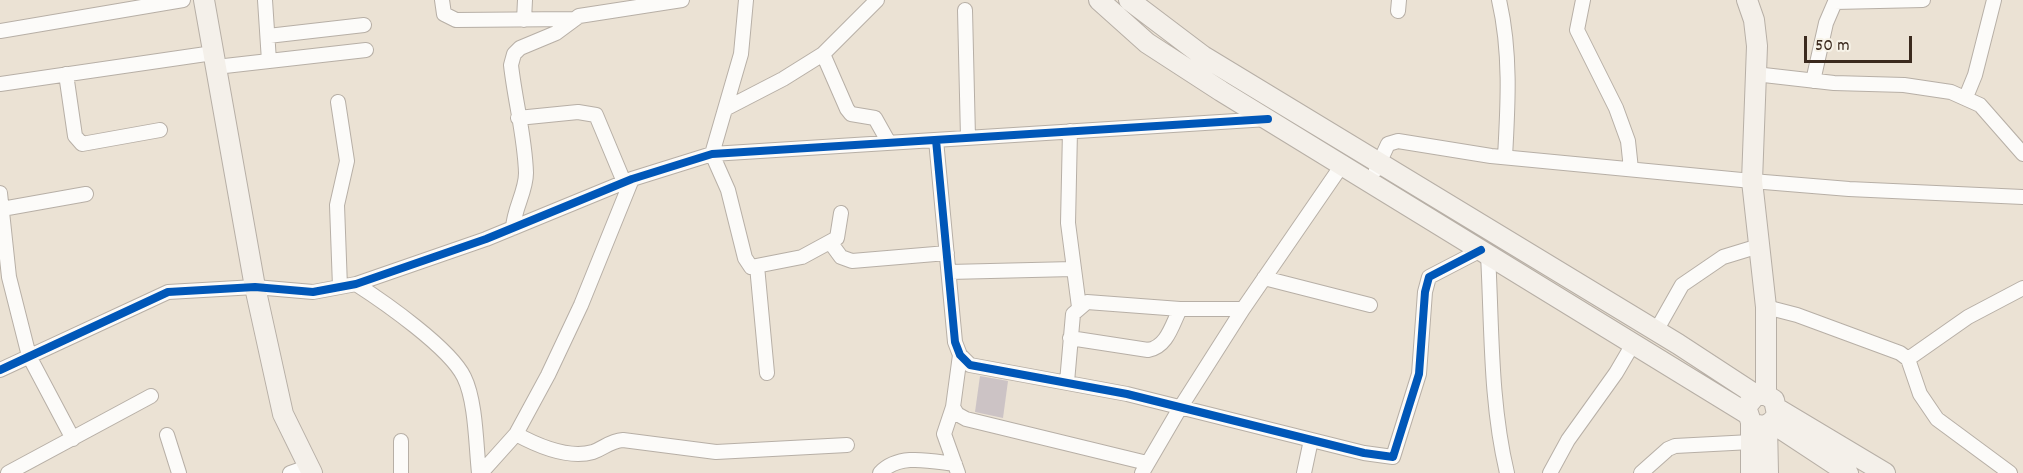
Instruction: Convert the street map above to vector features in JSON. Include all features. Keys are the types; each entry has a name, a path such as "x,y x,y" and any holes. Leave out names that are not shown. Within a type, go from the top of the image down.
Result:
{"street":[{"path":"0,31 183,0"},
{"path":"204,0 255,287 283,414 303,471"},
{"path":"265,0 269,61"},
{"path":"442,0 444,14 448,18 524,20 573,19 590,13 682,0"},
{"path":"524,20 525,0"},
{"path":"746,0 741,54 712,154 728,190 745,258 751,267 802,257 840,234 842,213"},
{"path":"725,109 783,79 823,54 877,0"},
{"path":"1099,0 1147,43 1633,344 1885,473"},
{"path":"1129,0 1203,56 1656,331 1762,412 1848,473"},
{"path":"1499,0 1505,31 1509,88 1505,157"},
{"path":"1583,0 1577,30 1616,108 1628,141 1631,169"},
{"path":"1748,0 1754,20 1757,46 1752,181 1766,307 1762,412 1768,473"},
{"path":"1813,81 1826,23 1835,2 1923,0"},
{"path":"1966,97 1975,75 1994,0"},
{"path":"965,10 968,138"},
{"path":"513,228 526,173 511,65 514,54 527,44 556,33 573,19"},
{"path":"268,36 364,25"},
{"path":"0,84 66,74 215,60 269,61 366,50"},
{"path":"823,54 847,109 851,114 875,118 889,143"},
{"path":"66,74 75,136 82,144 159,130"},
{"path":"1755,74 1813,81 1928,87 1966,97 1980,105 2023,154"},
{"path":"338,102 347,161 337,205 340,287"},
{"path":"480,473 516,434 581,305 628,181 596,115 578,112 518,118"},
{"path":"0,370 168,292 255,287 313,292 356,284 513,228 628,181 712,154 1268,119"},
{"path":"1070,131 1068,223 1079,307"},
{"path":"936,140 955,342 960,355 970,366 1067,382 1311,440 1393,457 1419,374 1425,292 1429,277 1484,253"},
{"path":"1370,182 1392,141 1505,157 1752,181 1849,189 2023,197"},
{"path":"953,407 957,414 966,419 1145,468 1243,309 1342,165"},
{"path":"73,439 28,356 4,257 1,199 86,194"},
{"path":"830,242 845,260 852,261 947,253"},
{"path":"1656,331 1682,285 1723,257 1759,246"},
{"path":"1484,253 1494,391 1500,446 1507,473"},
{"path":"757,266 767,373"},
{"path":"948,272 1074,269"},
{"path":"1264,279 1370,305"},
{"path":"356,284 390,306 451,359 461,372 469,391 480,473"},
{"path":"1908,359 1968,317 2023,288"},
{"path":"1067,382 1073,314 1087,302 1180,309 1243,309"},
{"path":"1766,307 1797,315 1900,353 1908,359 1920,394 1937,419 2010,473"},
{"path":"1070,338 1148,350 1156,349 1163,344 1180,309"},
{"path":"1550,473 1568,440 1616,373 1633,344"},
{"path":"959,470 944,434 953,407 960,355"},
{"path":"8,473 151,396"},
{"path":"1751,473 1751,442 1762,412"},
{"path":"516,434 546,448 590,453 613,441 623,440 716,452 848,445"},
{"path":"168,435 179,473"},
{"path":"1304,473 1311,440"},
{"path":"401,441 401,473"},
{"path":"1641,473 1668,449 1675,446 1751,442"},
{"path":"880,473 896,462 918,460 959,470"}],"building":[{"path":"980,376 1008,381 1003,418 975,412"}],"cycle path":[{"path":"0,370 168,292 255,287 313,292 356,284 486,239 632,179 712,154 1268,119"},
{"path":"936,140 955,342 960,355 970,365 1127,394 1364,453 1393,457 1419,374 1425,292 1429,277 1481,250"}]}
